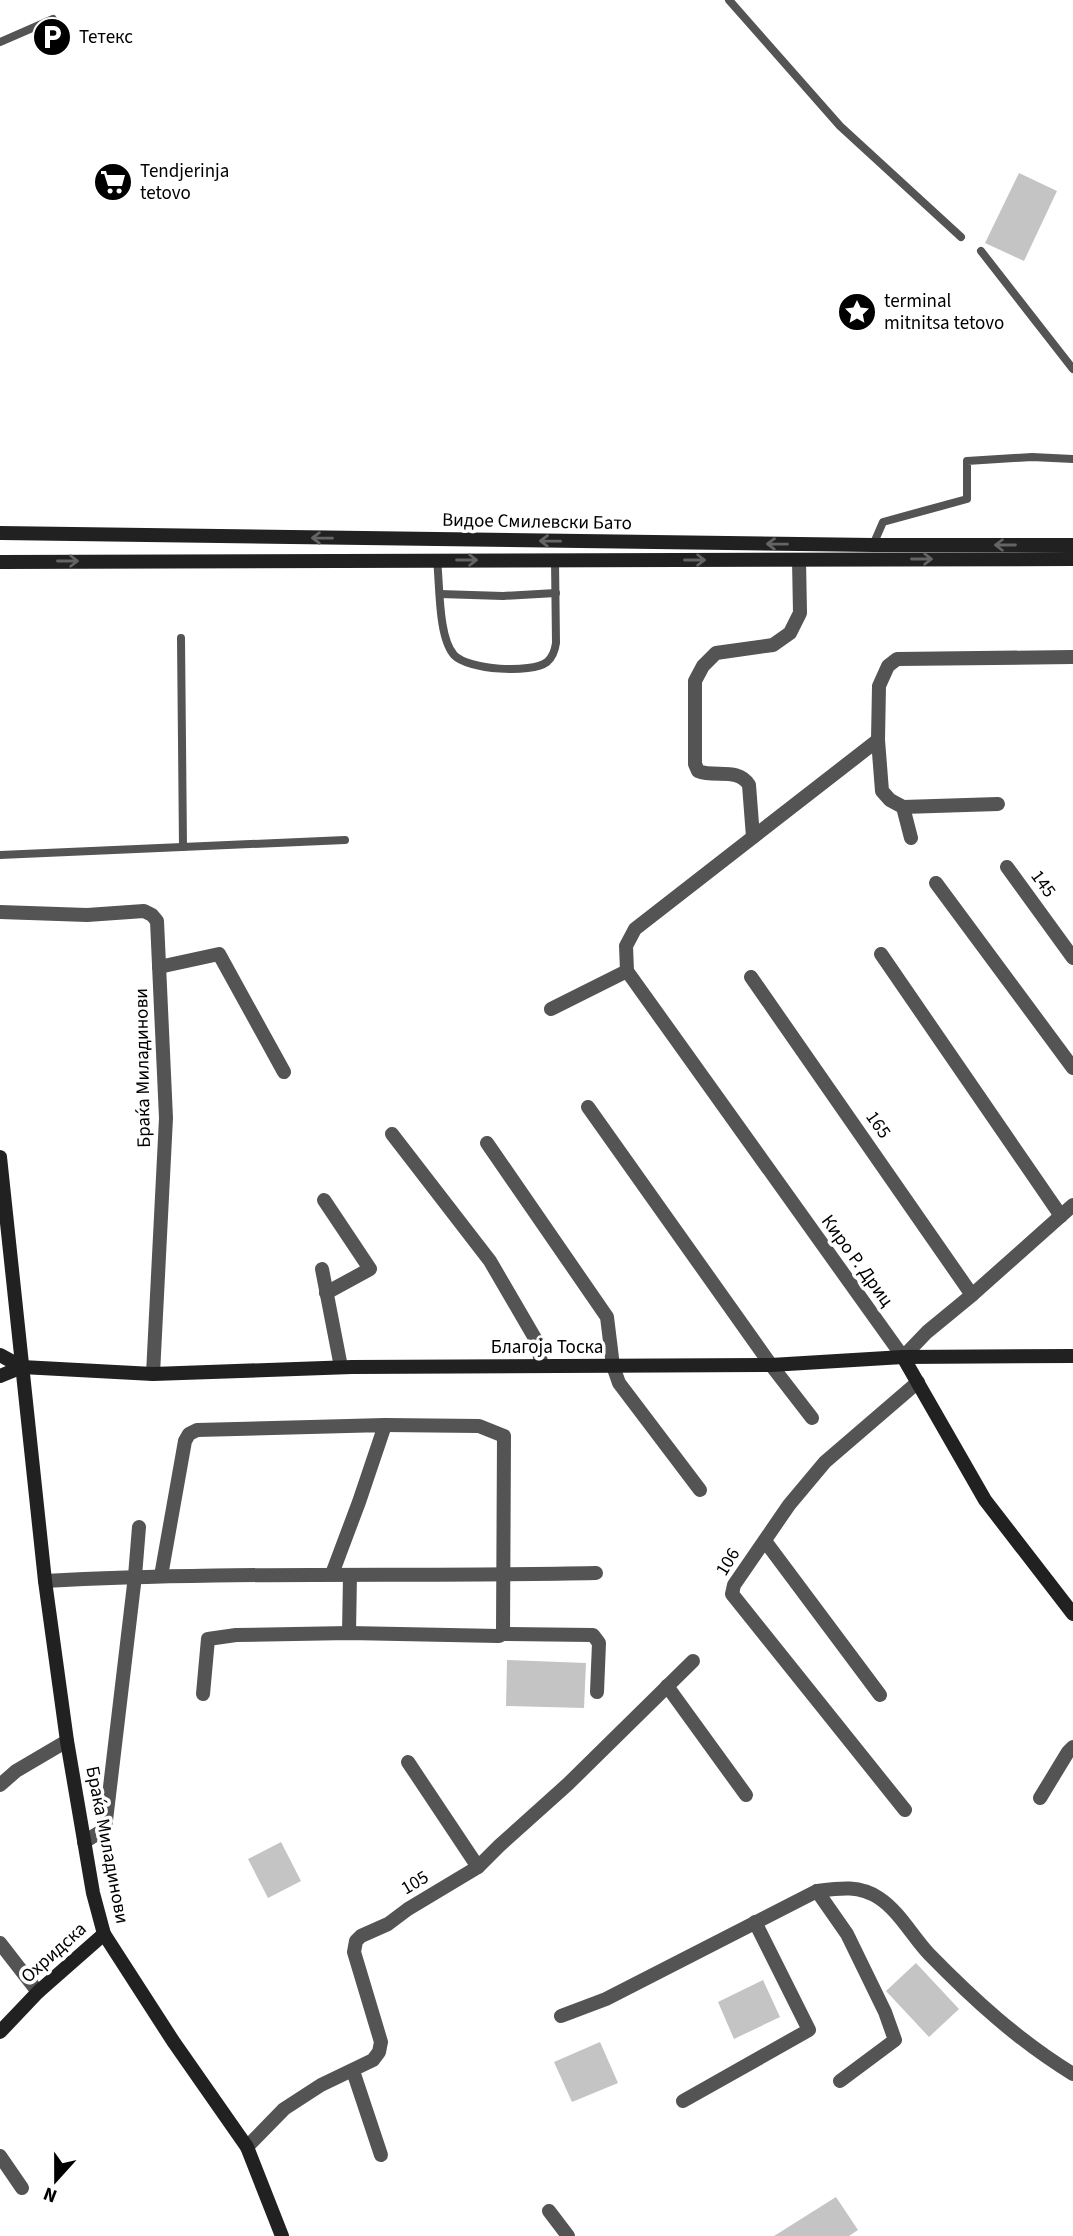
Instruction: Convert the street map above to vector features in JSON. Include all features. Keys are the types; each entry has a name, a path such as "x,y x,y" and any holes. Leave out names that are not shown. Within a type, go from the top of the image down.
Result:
{"street":[{"name":"Видое Смилевски Бато","path":"0,533 873,545 1073,545"},
{"name":"Видое Смилевски Бато","path":"0,562 1073,559"},
{"path":"753,837 749,785 745,778 737,774 704,773 698,771 695,764 695,681 703,666 716,653 772,645 790,633 800,613 799,560"},
{"path":"998,804 903,807 890,800 882,791 878,740 879,686 888,666 897,659 1073,657"},
{"path":"551,1009 627,971 626,946 635,929 878,740"},
{"path":"903,807 911,838"},
{"name":"145","path":"1007,867 1073,958"},
{"path":"936,883 1073,1068"},
{"name":"Браќа Миладинови","path":"0,912 87,915 144,911 158,921 166,1118 153,1374"},
{"path":"159,967 219,954 284,1072"},
{"path":"881,954 1061,1216"},
{"name":"Киро Р. Дриц","path":"627,971 903,1357 985,1500 1073,1614"},
{"name":"165","path":"751,977 972,1295"},
{"path":"587,1107 771,1365 812,1418"},
{"path":"392,1135 490,1261 536,1340 542,1366"},
{"path":"487,1143 607,1317 613,1366 620,1383 700,1490"},
{"name":"Браќа Миладинови","path":"0,1157 4,1243 22,1367 45,1581 67,1741 93,1893 104,1934 173,2041 247,2147 282,2236"},
{"path":"324,1200 370,1269 326,1293"},
{"path":"903,1357 927,1332 1073,1205"},
{"path":"322,1269 341,1367"},
{"name":"Благоја Тоска","path":"0,1355 22,1367"},
{"name":"Благоја Тоска","path":"0,1376 22,1367 153,1374 341,1367 771,1365 903,1357 1073,1356"},
{"name":"106","path":"905,1810 732,1594 734,1585 789,1506 825,1462 918,1381"},
{"path":"332,1574 385,1424"},
{"path":"160,1576 185,1441 189,1434 197,1430 385,1424 479,1426 505,1436 503,1634"},
{"path":"84,1842 105,1829 139,1527"},
{"path":"765,1541 880,1695"},
{"path":"45,1581 135,1576 596,1573"},
{"path":"349,1633 350,1575"},
{"path":"203,1694 208,1639 236,1635 349,1633 593,1636 599,1643 597,1692"},
{"name":"105","path":"247,2147 284,2109 321,2085 373,2060 379,2052 381,2042 354,1952 356,1941 478,1867 693,1661"},
{"path":"667,1686 746,1795"},
{"path":"0,1785 16,1771 67,1741"},
{"path":"1040,1798 1073,1748"},
{"path":"408,1762 478,1867"},
{"path":"561,2016 606,1999 817,1891 853,1887 878,1898 892,1909 928,1953 1005,2027 1073,2074"},
{"path":"817,1891 847,1934 885,2012 895,2040 840,2081"},
{"path":"683,2101 809,2030 755,1922"},
{"name":"Охридска","path":"0,2032 38,1992 104,1934"},
{"path":"0,1943 38,1992"},
{"path":"354,2071 381,2155"},
{"path":"0,2156 22,2188"},
{"path":"549,2210 568,2236"}],"lane":[{"path":"729,0 840,126 961,237"},
{"path":"0,43 53,19"},
{"path":"981,251 1073,369"},
{"path":"873,545 883,522 967,499 967,461 1032,457 1073,459"},
{"path":"437,560 445,637 454,654 464,663 480,667 533,668 548,662 554,653 555,560"},
{"path":"440,594 503,596 556,593"},
{"path":"181,638 183,847"},
{"path":"0,855 345,840"}],"building":[{"path":"1019,173 1057,191 1024,261 985,243"},
{"path":"507,1660 586,1663 584,1708 506,1706"},
{"path":"281,1842 301,1881 268,1898 248,1859"},
{"path":"916,1963 959,2009 929,2037 886,1991"},
{"path":"763,1980 780,2017 734,2039 718,2002"},
{"path":"600,2042 618,2083 572,2102 554,2062"},
{"path":"836,2197 858,2230 849,2236 774,2236"}],"place":[{"name":"Тетекс","path":"52,37"},
{"name":"Tendjerinja tetovo","path":"113,182"},
{"name":"terminal mitnitsa tetovo","path":"857,312"}]}
